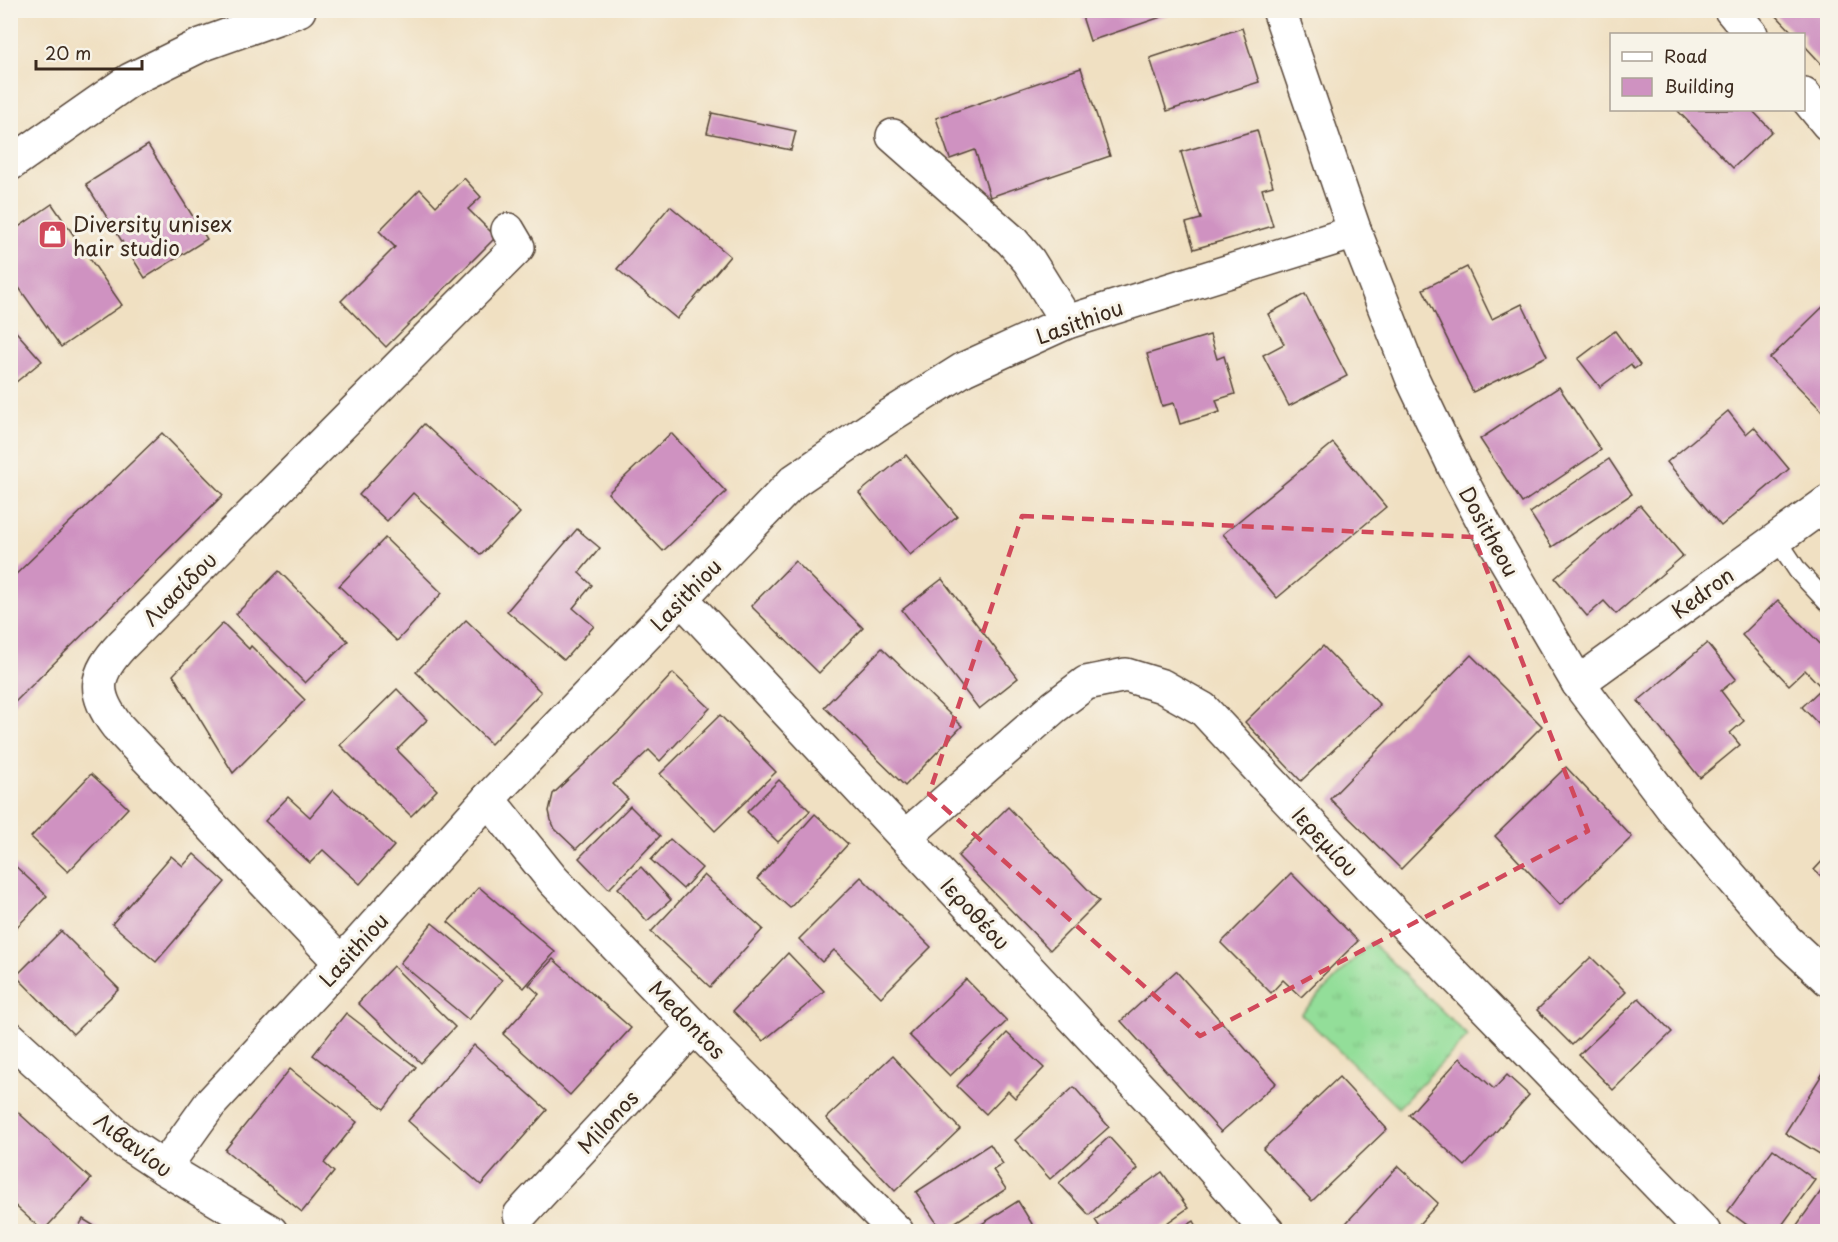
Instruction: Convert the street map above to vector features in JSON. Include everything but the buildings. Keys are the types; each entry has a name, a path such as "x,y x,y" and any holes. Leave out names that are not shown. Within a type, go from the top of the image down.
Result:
{"street":[{"path":"10,164 130,80 201,45 299,10"},
{"name":"Dositheou","path":"1279,10 1355,232 1413,381 1454,466 1507,563 1578,683 1679,817 1786,940 1827,979"},
{"path":"1731,10 1750,33"},
{"path":"1805,97 1827,123"},
{"path":"893,136 1012,240 1029,261 1067,322"},
{"name":"Λιασίδου","path":"341,963 117,726 106,712 99,694 99,678 107,662 122,645 518,248 508,230"},
{"name":"Lasithiou","path":"164,1168 210,1104 341,963 488,798 794,481 964,369 1067,322 1355,232"},
{"name":"Kedron","path":"1578,683 1827,502"},
{"name":"Ιεροθέου","path":"681,598 1177,1128 1268,1232"},
{"name":"Ιερεμίου","path":"905,837 1054,707 1086,683 1126,675 1162,686 1203,709 1387,906 1704,1232"},
{"name":"Medontos","path":"488,798 553,880 694,1027 897,1232"},
{"name":"Milonos","path":"520,1215 694,1027"},
{"name":"Λιβανίου","path":"10,1038 122,1140 271,1232"}],"lane":[{"path":"1776,538 1798,571 1827,603"}],"highlighted area":[{"path":"1022,516 1474,537 1588,831 1200,1036 929,794"}],"green space":[{"path":"1371,942 1468,1036 1398,1108 1301,1014"}],"place":[{"name":"Diversity unisex hair studio","path":"52,235"}]}
